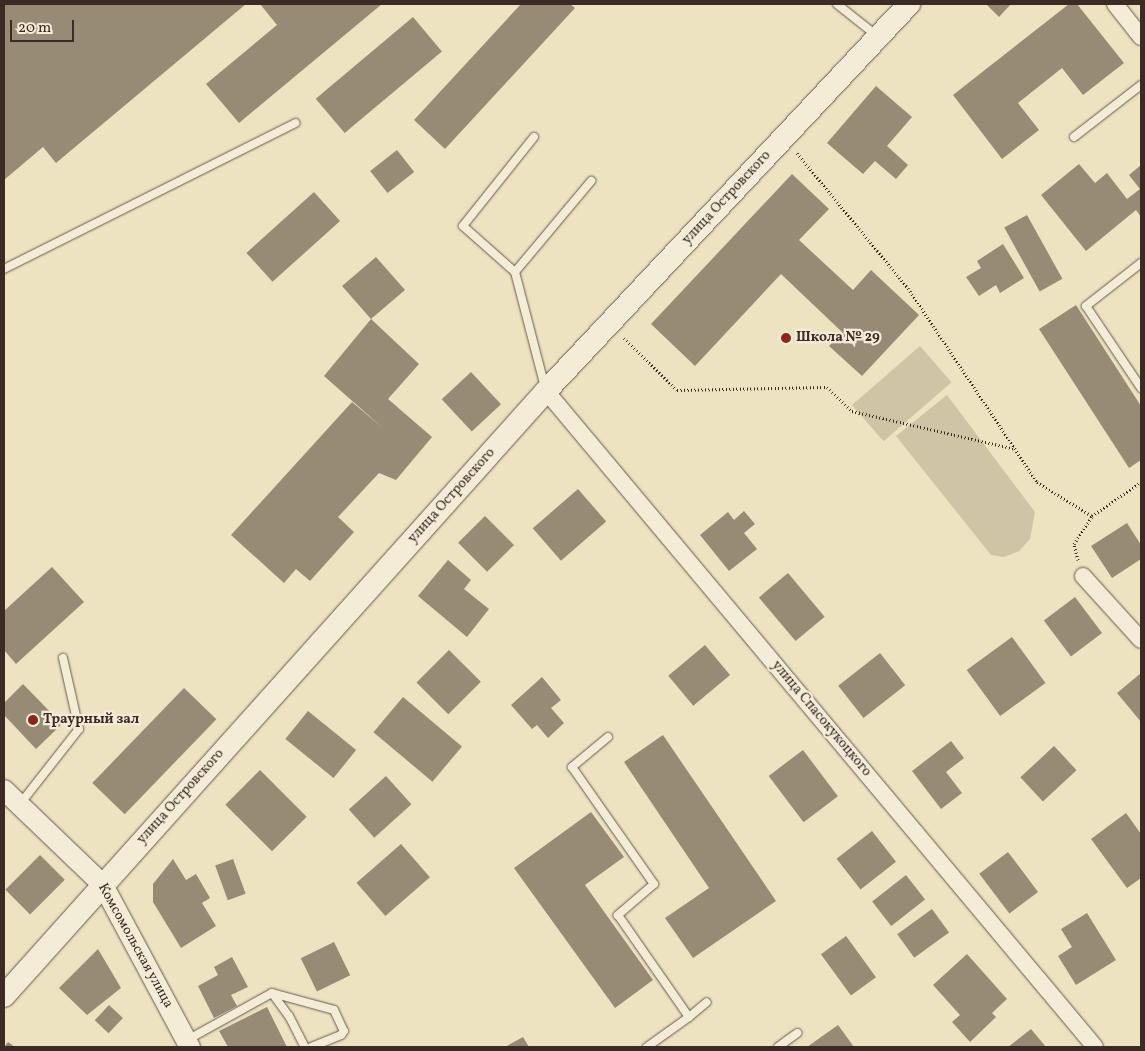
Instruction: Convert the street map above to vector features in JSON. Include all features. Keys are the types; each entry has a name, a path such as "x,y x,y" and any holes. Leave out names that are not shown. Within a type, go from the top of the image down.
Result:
{"main road":[{"name":"улица Островского","path":"4,996 546,391 909,4"}],"street":[{"path":"1115,4 1141,36"},
{"name":"улица Спасокукоцкого","path":"546,391 1095,1047"},
{"path":"1083,576 1141,640"},
{"name":"Комсомольская улица","path":"4,790 103,885 189,1044"}],"lane":[{"path":"837,4 878,36"},
{"path":"1074,138 1141,85"},
{"path":"4,269 295,123"},
{"path":"534,137 463,226 515,272 546,391"},
{"path":"515,272 591,181"},
{"path":"1141,263 1086,306 1141,388"},
{"path":"19,806 79,729 63,658"},
{"path":"608,737 572,767 654,884 618,915 689,1016"},
{"path":"189,1044 272,993 334,1010 344,1031 342,1035 311,1047"},
{"path":"272,993 289,1016 305,1047"},
{"path":"647,1047 707,1002"},
{"path":"778,1047 797,1033"}],"path":[{"path":"784,137 908,288 1036,482 1092,516"},
{"path":"609,324 677,390 827,387 852,411 1015,449"},
{"path":"1083,576 1074,544 1092,516 1141,482"}],"shaded area":[{"path":"920,346 951,382 884,441 852,405"},
{"path":"947,395 1035,512 1030,539 1019,551 1004,557 991,555 896,436"}],"building":[{"path":"4,4 246,4 56,163 43,147 4,180"},
{"path":"260,4 382,4 239,123 206,84 277,25"},
{"path":"521,4 570,4 575,8 445,149 414,120"},
{"path":"986,4 1011,4 999,17"},
{"path":"1069,4 1077,4 1124,63 1083,95 1062,68 1018,103 1039,130 1002,159 953,95"},
{"path":"413,17 442,51 345,133 316,99"},
{"path":"876,86 912,117 887,146 908,165 896,179 875,161 863,174 827,143"},
{"path":"397,150 414,172 387,193 370,171"},
{"path":"1079,164 1095,183 1107,173 1127,199 1140,189 1129,175 1141,165 1141,217 1136,210 1086,251 1041,195"},
{"path":"792,174 829,209 799,240 853,290 871,270 919,315 862,376 829,346 842,332 781,274 695,366 651,324"},
{"path":"314,192 340,221 272,282 246,253"},
{"path":"1027,215 1062,279 1040,291 1004,228"},
{"path":"1003,244 1024,278 1000,293 996,285 979,296 966,277 981,268 977,261"},
{"path":"376,257 405,290 371,319 342,286"},
{"path":"1076,305 1141,406 1141,460 1129,468 1039,329"},
{"path":"371,319 419,364 388,399 432,437 396,480 379,473 338,517 354,532 310,581 296,569 284,583 231,535 352,402 384,429 324,376"},
{"path":"471,372 501,404 472,431 442,399"},
{"path":"578,489 606,521 561,561 533,528"},
{"path":"744,511 755,524 744,533 757,549 729,571 700,535 728,512 734,520"},
{"path":"485,516 514,545 487,572 458,543"},
{"path":"1127,523 1141,545 1141,559 1112,578 1091,546"},
{"path":"448,560 471,580 464,589 489,609 467,637 418,596"},
{"path":"52,567 84,602 16,664 4,650 4,611"},
{"path":"788,573 825,617 796,641 759,597"},
{"path":"1075,597 1102,633 1071,656 1044,620"},
{"path":"1012,637 1046,683 1000,716 967,670"},
{"path":"705,645 730,675 693,706 668,676"},
{"path":"449,650 481,682 448,714 416,683"},
{"path":"880,653 905,685 863,718 838,686"},
{"path":"1141,673 1141,722 1117,693"},
{"path":"542,677 561,700 551,708 564,723 548,738 537,725 532,729 511,705"},
{"name":"Траурный зал","path":"23,684 62,724 36,749 4,715 4,703"},
{"path":"184,688 216,719 125,814 92,783"},
{"path":"403,697 462,746 432,782 373,732"},
{"path":"308,711 356,750 334,778 285,739"},
{"path":"663,735 776,901 693,958 665,918 709,888 624,762"},
{"path":"951,741 964,758 946,772 962,793 941,809 912,771"},
{"path":"1054,746 1077,770 1043,802 1020,777"},
{"path":"803,750 838,796 804,822 769,776"},
{"path":"260,770 307,817 272,851 225,805"},
{"path":"386,776 411,804 374,838 349,809"},
{"path":"591,812 624,857 585,885 653,980 615,1008 514,868"},
{"path":"1126,813 1141,834 1141,878 1127,888 1091,839"},
{"path":"872,831 896,862 861,889 837,859"},
{"path":"401,844 430,877 385,916 356,883"},
{"path":"1008,852 1038,892 1009,914 979,874"},
{"path":"40,855 65,880 30,914 5,890"},
{"path":"173,859 186,880 196,874 210,898 202,903 216,926 181,948 153,902 153,884"},
{"path":"233,859 246,894 228,900 215,865"},
{"path":"906,875 925,899 891,926 872,901"},
{"path":"932,909 949,932 914,958 897,934"},
{"path":"1087,913 1116,960 1076,985 1058,956 1072,947 1061,929"},
{"path":"846,936 876,977 851,995 821,954"},
{"path":"334,942 350,975 317,991 301,958"},
{"path":"98,949 121,988 87,1015 59,988"},
{"path":"967,954 1007,999 992,1013 996,1017 970,1042 952,1022 960,1015 933,985"},
{"path":"232,957 248,987 231,995 237,1006 214,1018 198,986 218,975 214,967"},
{"path":"109,1005 123,1018 109,1033 95,1020"},
{"path":"267,1007 287,1047 228,1047 219,1031"},
{"path":"838,1025 854,1047 807,1047"},
{"path":"1031,1029 1046,1047 1008,1047"},
{"path":"523,1037 529,1047 505,1047"},
{"path":"8,1042 15,1047 4,1047"}],"place":[{"name":"Школа № 29","path":"786,338"},
{"name":"Траурный зал","path":"33,720"}]}
